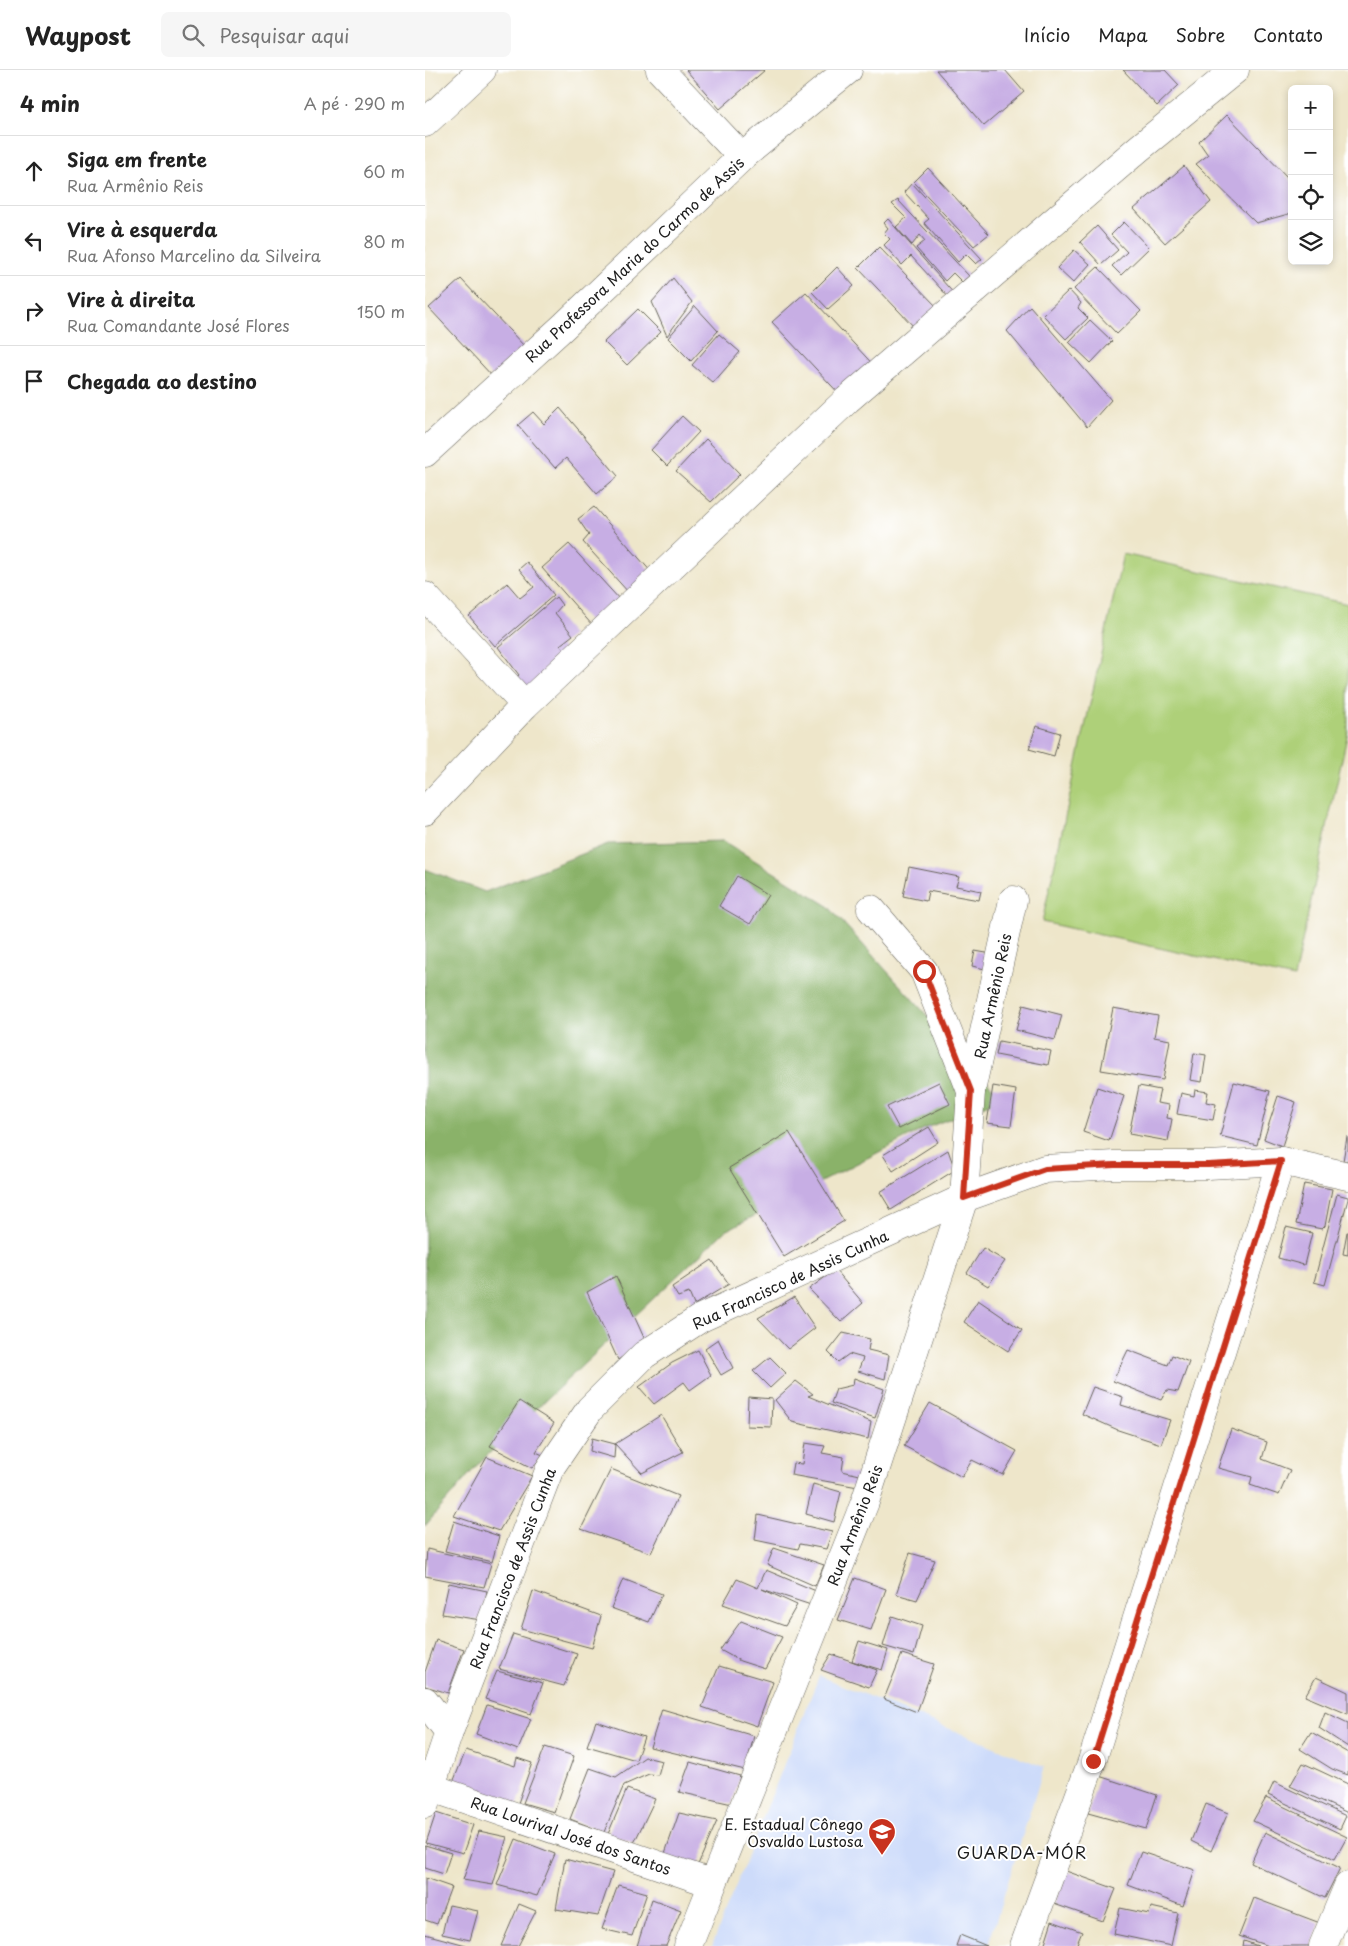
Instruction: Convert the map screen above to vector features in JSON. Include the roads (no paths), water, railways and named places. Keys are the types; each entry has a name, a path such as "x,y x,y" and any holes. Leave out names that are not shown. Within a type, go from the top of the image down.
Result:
{"street":[{"path":"425,123 482,70"},
{"path":"660,70 742,158"},
{"name":"Rua Professora Maria do Carmo de Assis","path":"425,453 570,321 742,158 848,70"},
{"path":"425,811 525,704 847,400 1138,149 1235,70"},
{"path":"425,596 525,704"},
{"name":"Rua Armênio Reis","path":"688,1946 711,1883 865,1502 964,1198 971,1091 1013,900"},
{"name":"Rua Armênio Reis","path":"871,909 924,971 971,1091"},
{"path":"1024,1946 1093,1761 1281,1161"},
{"name":"Rua Francisco de Assis Cunha","path":"429,1796 449,1732 550,1468 590,1409 644,1355 701,1318 964,1198 1045,1169 1114,1165 1208,1165 1281,1161 1348,1176"},
{"path":"425,1701 449,1732"},
{"name":"Rua Lourival José dos Santos","path":"429,1796 711,1883"},
{"path":"1323,1946 1348,1886"}],"place":[{"name":"E. Estadual Cônego Osvaldo Lustosa","path":"882,1856"}],"district":[{"name":"GUARDA-MÓR","path":"1022,1852"}]}
